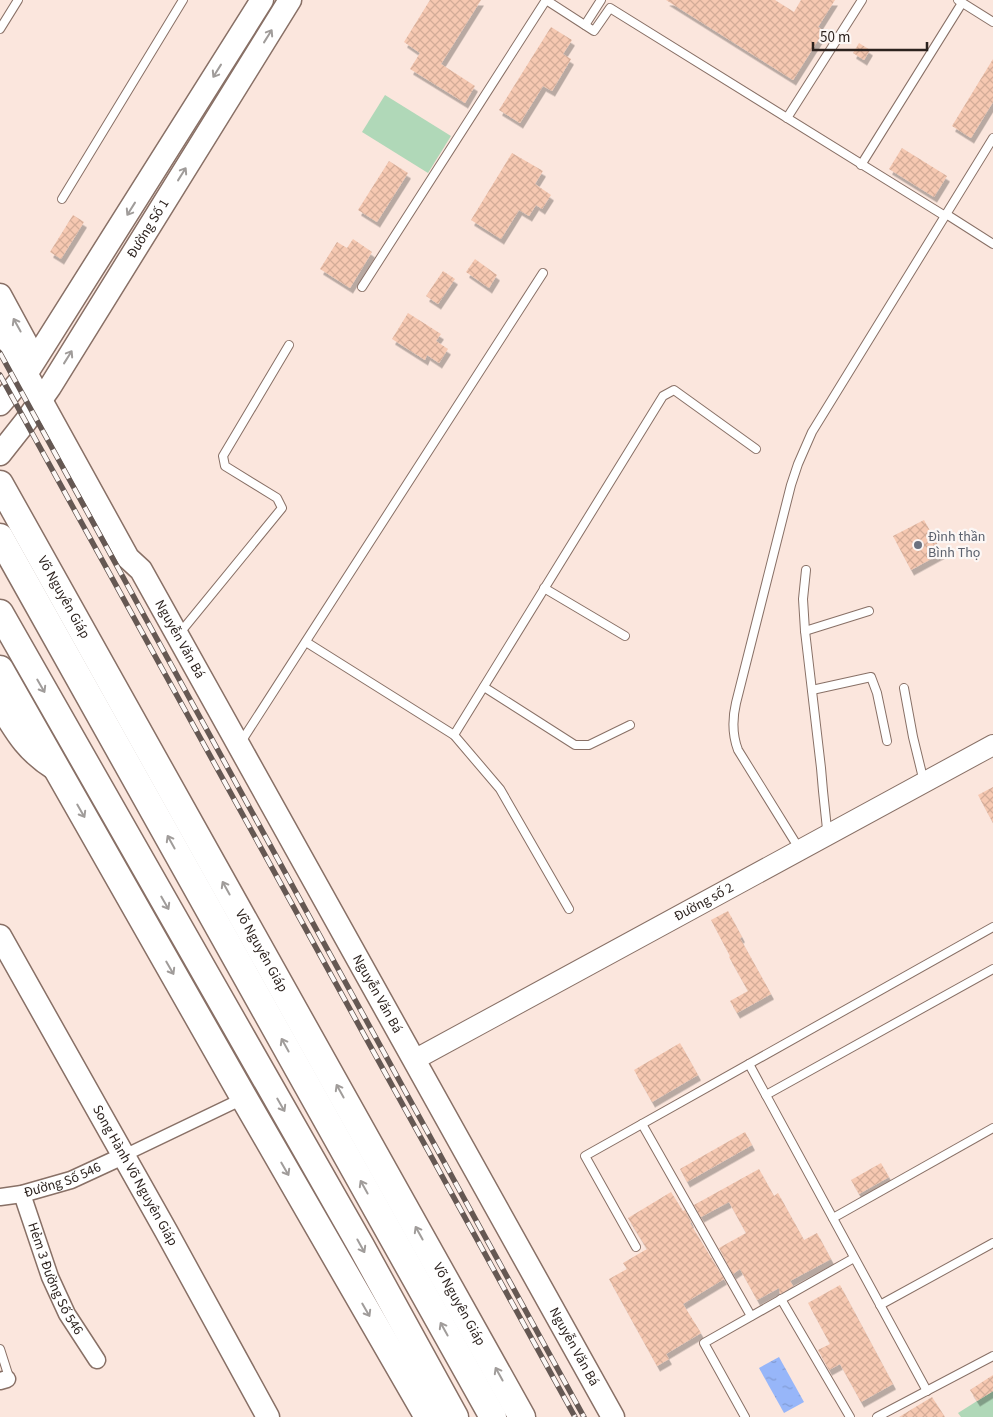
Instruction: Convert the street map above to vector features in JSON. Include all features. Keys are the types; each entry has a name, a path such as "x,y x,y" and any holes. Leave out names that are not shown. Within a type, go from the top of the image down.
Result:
{"highway":[{"name":"Võ Nguyên Giáp","path":"0,484 522,1417"},
{"name":"Võ Nguyên Giáp","path":"0,537 493,1417"},
{"path":"0,613 356,1237 455,1417"},
{"path":"0,669 428,1417"}],"main road":[{"name":"Đường Số 1","path":"0,404 31,367 262,0"},
{"name":"Đường Số 1","path":"0,454 46,394 290,0"},
{"name":"Nguyễn Văn Bá","path":"0,295 31,367 128,558 141,570 613,1417"},
{"name":"Nguyễn Văn Bá","path":"0,326 31,367"},
{"path":"0,702 26,744 34,753 56,769"},
{"name":"Song Hành Võ Nguyên Giáp","path":"0,936 268,1417"}],"street":[{"name":"Đường số 2","path":"414,1060 993,745"},
{"path":"123,1156 244,1098"},
{"name":"Đường Số 546","path":"0,1197 22,1194 71,1180 123,1156"},
{"name":"Hẻm 3 Đường Số 546","path":"22,1194 50,1277 67,1314 97,1360"}],"lane":[{"path":"0,29 18,0"},
{"path":"62,199 183,0"},
{"path":"362,287 546,0 594,31 610,8 993,244"},
{"path":"585,25 601,0"},
{"path":"786,118 862,0"},
{"path":"862,164 960,2 993,22"},
{"path":"800,850 738,750 732,728 736,703 785,506 798,464 812,432 993,138"},
{"path":"239,746 543,272"},
{"path":"178,636 282,508 277,498 225,466 223,456 289,346"},
{"path":"454,735 663,396 674,390 756,449"},
{"path":"806,570 802,599 822,768 826,836"},
{"path":"544,588 625,636"},
{"path":"805,630 869,612"},
{"path":"306,642 454,735 500,788 569,909"},
{"path":"812,690 871,677 877,693 888,741"},
{"path":"484,687 575,745 589,745 630,725"},
{"path":"904,688 924,782"},
{"path":"636,1247 585,1156 993,927"},
{"path":"766,1095 993,969"},
{"path":"749,1064 927,1391"},
{"path":"642,1124 751,1316"},
{"path":"832,1218 993,1128"},
{"path":"880,1305 993,1243"},
{"path":"745,1417 704,1343 854,1258"},
{"path":"781,1299 850,1417"},
{"path":"0,1349 8,1374 3,1380"},
{"path":"877,1417 993,1356"}],"green space":[{"path":"385,95 451,136 428,173 362,132"},
{"path":"993,1391 993,1417 961,1417 958,1413"}],"water":[{"path":"779,1357 804,1402 784,1413 759,1368"}],"building":[{"path":"430,0 481,0 441,64 475,86 465,103 410,69 420,53 404,42"},
{"path":"666,0 775,0 794,12 801,0 835,0 818,27 824,31 793,80"},
{"path":"551,27 572,40 563,54 571,59 552,91 543,86 520,123 499,110"},
{"path":"859,43 870,50 864,60 853,53"},
{"path":"993,59 993,102 971,138 952,126"},
{"path":"902,148 947,176 934,197 889,169"},
{"path":"512,153 543,171 535,184 551,195 542,209 536,205 529,216 519,210 501,239 471,220"},
{"path":"389,161 408,173 377,222 358,210"},
{"path":"73,215 84,222 61,259 50,252"},
{"path":"353,239 372,252 350,288 320,269 337,242 347,248"},
{"path":"475,259 497,275 489,288 466,272"},
{"path":"443,271 455,279 438,304 426,296"},
{"path":"408,313 441,334 436,341 448,349 439,363 427,355 425,360 392,339"},
{"name":"Đình thần Bình Thọ","path":"924,520 942,553 911,570 893,536"},
{"path":"993,787 993,823 978,795"},
{"path":"728,911 742,937 740,938 771,994 737,1013 730,1001 748,991 711,920"},
{"path":"680,1043 698,1075 652,1102 634,1070"},
{"path":"745,1132 752,1145 687,1182 680,1169"},
{"path":"881,1163 889,1177 859,1194 851,1180"},
{"path":"759,1169 774,1196 778,1193 804,1240 817,1233 831,1259 790,1281 793,1286 780,1294 779,1288 757,1300 740,1269 733,1274 719,1248 746,1233 729,1202 701,1217 694,1205"},
{"path":"671,1192 683,1211 685,1210 690,1223 724,1279 683,1304 701,1333 666,1354 669,1359 657,1366 609,1279 627,1269 623,1263 647,1249 628,1218"},
{"path":"840,1285 893,1384 861,1402 840,1364 829,1370 818,1350 830,1344 808,1303"},
{"path":"993,1375 993,1391 977,1401 970,1390"},
{"path":"932,1397 945,1417 899,1417"}],"railway":[{"path":"0,353 584,1417"},
{"path":"0,375 575,1417"}],"place":[{"name":"Đình thần Bình Thọ","path":"918,545"}]}
